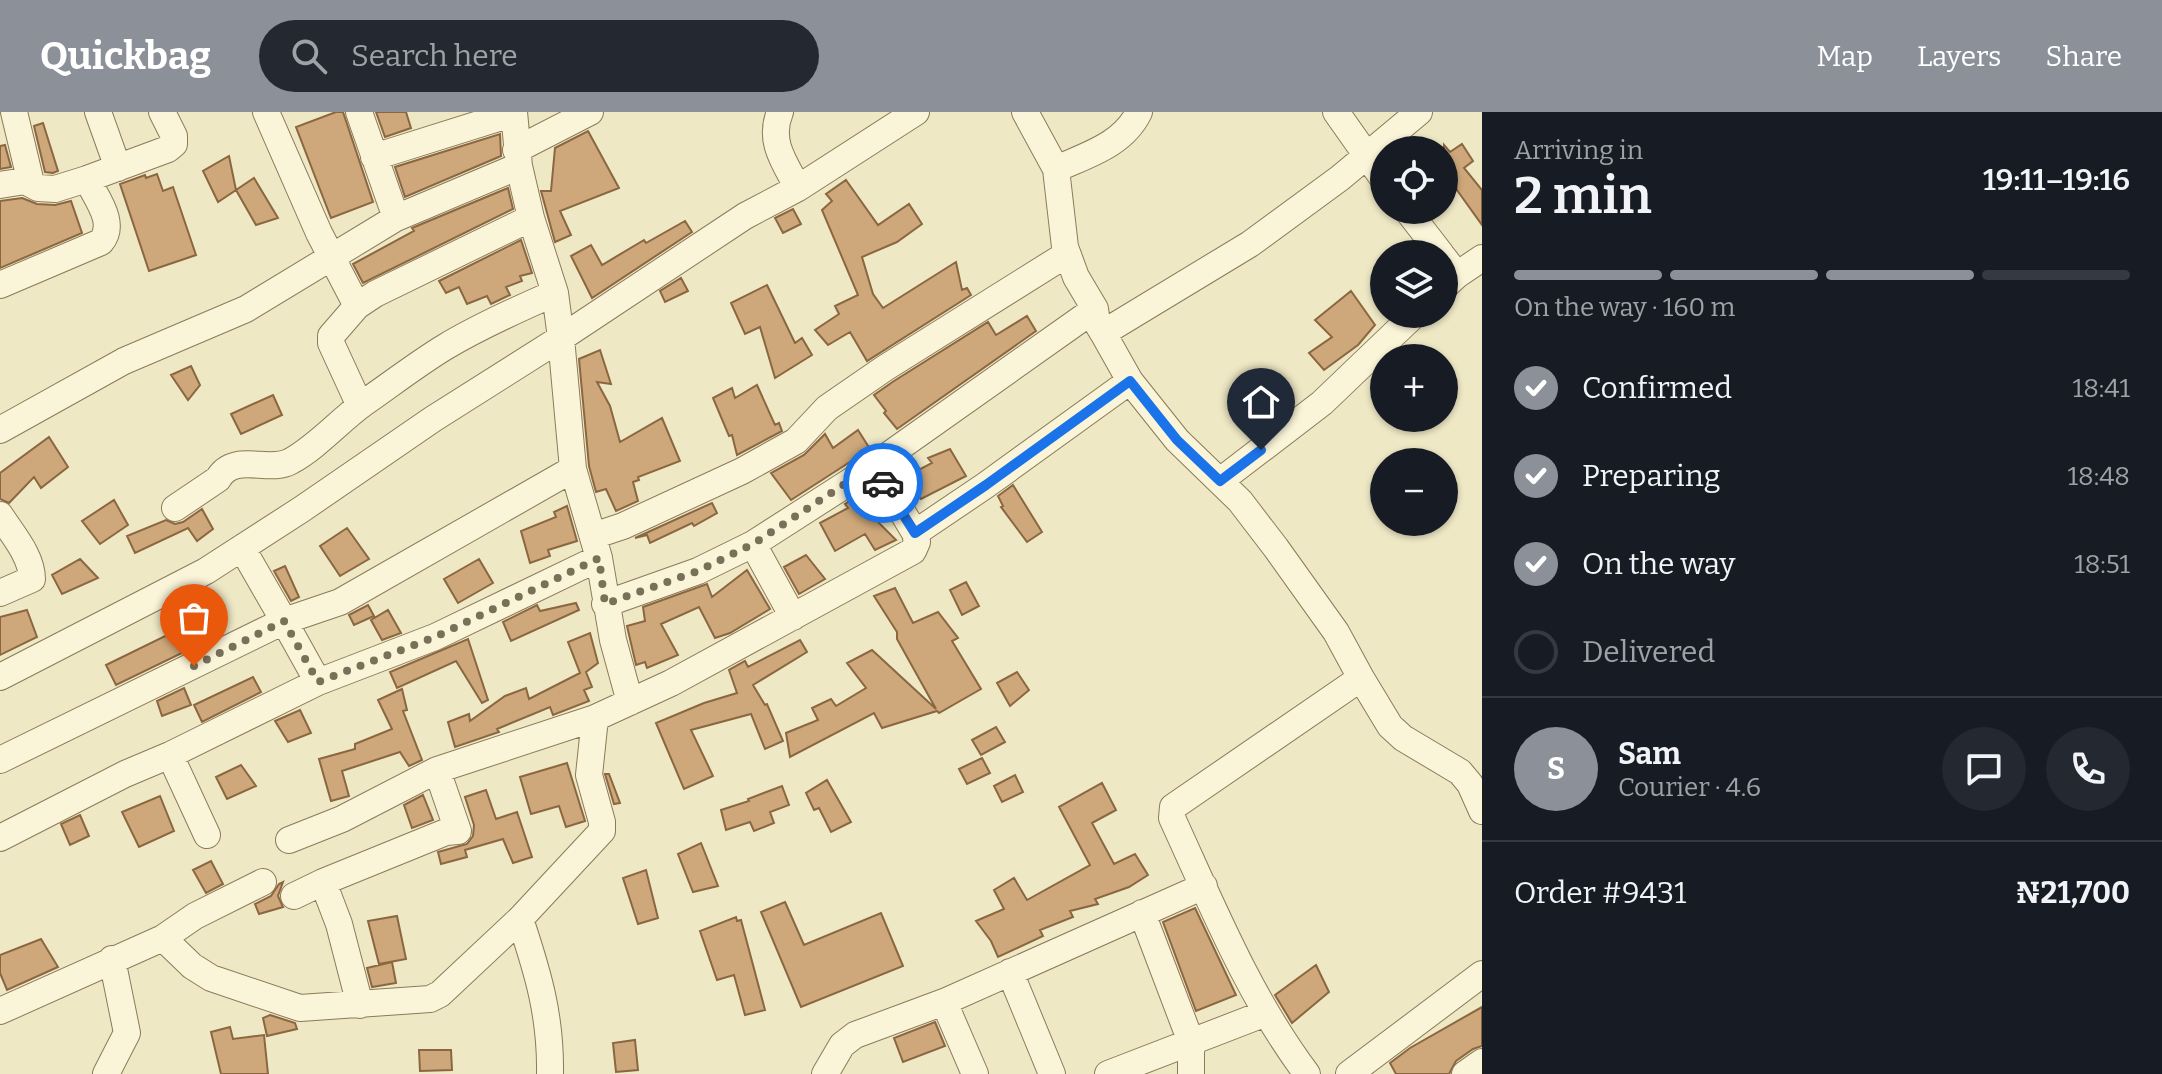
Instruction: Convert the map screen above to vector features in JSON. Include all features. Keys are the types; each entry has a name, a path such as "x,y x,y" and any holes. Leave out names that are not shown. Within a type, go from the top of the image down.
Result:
{"street":[{"path":"14,112 31,183"},
{"path":"98,112 118,168"},
{"path":"0,185 25,181 38,188 55,189 168,149 174,144 174,136 162,112"},
{"path":"359,112 396,218"},
{"path":"374,157 514,112 518,158 531,218 555,293 573,469 596,547 605,604 630,702"},
{"path":"0,430 124,361 246,309 396,218 518,158 590,112"},
{"path":"780,112 774,129 778,152 798,188"},
{"path":"0,677 206,571 745,216 798,188 916,112"},
{"path":"1025,112 1056,169 1067,254 1130,381 1177,440 1240,501 1336,632 1390,726 1403,738 1460,772 1470,784 1482,811"},
{"path":"1056,169 1115,142 1128,130 1139,112"},
{"path":"1336,112 1370,162"},
{"path":"605,604 698,571 753,544 1099,321 1250,244 1340,178 1419,112"},
{"path":"273,114 330,256 357,306"},
{"path":"0,285 101,242 108,234 109,225 87,179"},
{"path":"360,406 331,343 331,336 357,306 531,218"},
{"path":"0,838 125,774 318,682 435,637 596,547 623,526 742,471 796,441 827,408 850,392 1067,254"},
{"path":"1458,265 1482,258"},
{"path":"175,508 218,479 222,472 248,462 273,466 290,462 360,406 444,348 500,317 555,293"},
{"path":"1220,481 1322,403 1400,328"},
{"path":"915,533 1130,381"},
{"path":"289,840 342,819 437,770 595,718 630,702 671,683 913,551 917,542 915,533 874,465"},
{"path":"0,760 284,621 340,602 573,469"},
{"path":"0,515 25,554 32,569 32,579 0,593"},
{"path":"753,544 793,617"},
{"path":"242,548 318,682"},
{"path":"1307,1074 1266,1013 1172,818 1173,807 1361,678"},
{"path":"163,938 192,966 211,978 300,1008 420,1001 440,994 520,919 602,831 589,775 595,718"},
{"path":"170,755 207,835"},
{"path":"294,896 446,832 458,831 437,770"},
{"path":"0,1011 163,938 195,916 263,882"},
{"path":"323,882 339,924 360,1005"},
{"path":"825,1074 842,1045 855,1035 944,1002 1204,886"},
{"path":"1142,913 1191,1042 1191,1074"},
{"path":"520,919 543,990 549,1028 550,1074"},
{"path":"106,1074 127,1033 112,959"},
{"path":"1010,972 1052,1074"},
{"path":"1349,1074 1482,974"},
{"path":"944,1002 975,1074"},
{"path":"1108,1074 1266,1013"},
{"path":"1465,1074 1482,1062"}],"building":[{"path":"343,112 373,202 331,218 296,127"},
{"path":"376,112 406,112 411,128 385,137"},
{"path":"43,123 58,171 53,173 45,172 34,126"},
{"path":"588,131 619,188 560,211 571,235 555,242 541,191 551,191 555,148"},
{"path":"500,134 501,156 405,197 395,167"},
{"path":"1462,144 1473,161 1464,168 1482,190 1482,225 1458,192 1458,147"},
{"path":"5,145 11,167 0,169 0,146"},
{"path":"229,156 236,190 218,202 203,171"},
{"path":"157,174 163,191 173,187 196,255 149,271 120,184"},
{"path":"254,178 278,218 256,225 236,190"},
{"path":"846,180 878,225 909,204 922,224 897,242 862,257 873,294 883,308 956,262 962,290 967,288 971,295 867,361 850,332 828,345 815,330 839,314 835,306 858,295 822,210 832,201 826,194"},
{"path":"508,188 513,209 363,283 353,264 414,231 412,228"},
{"path":"22,198 37,204 55,205 71,201 82,233 0,268 0,201"},
{"path":"793,209 801,224 783,233 775,218"},
{"path":"685,221 692,232 592,298 571,256 591,245 602,265 644,240 646,243"},
{"path":"521,240 532,273 520,276 522,281 506,287 510,295 491,304 487,296 467,304 459,287 446,293 439,281"},
{"path":"681,278 688,291 665,302 660,291"},
{"path":"767,285 795,343 802,338 812,355 775,378 760,327 745,334 731,303"},
{"path":"1351,291 1370,318 1372,328 1358,345 1324,370 1309,353 1332,337 1315,320"},
{"path":"1027,316 1036,331 897,429 884,413 886,411 874,395 894,381 988,322 996,335"},
{"path":"600,350 611,384 597,382 610,406 620,442 662,418 680,461 638,477 639,480 633,482 638,501 616,511 606,489 596,492 589,466 579,359"},
{"path":"191,366 200,385 188,400 171,375"},
{"path":"757,385 775,425 779,423 782,431 737,455 732,435 729,436 713,398 732,388 735,398"},
{"path":"273,395 282,415 241,434 231,414"},
{"path":"858,430 870,449 791,500 771,473 804,455 825,434 833,448"},
{"path":"49,437 68,467 41,488 34,477 9,503 0,499 0,473"},
{"path":"950,449 966,476 921,499 905,477 932,463 928,458"},
{"path":"1013,485 1042,532 1027,542 1001,507 998,496"},
{"path":"853,499 858,503 864,500 876,520 896,540 875,550 865,534 835,551 820,523 848,508 845,504"},
{"path":"114,500 128,525 100,544 82,521"},
{"path":"712,503 717,513 694,526 692,523 650,543 647,535 635,538"},
{"path":"567,506 577,541 548,550 550,556 530,563 521,531 556,517 554,512"},
{"path":"202,509 213,529 197,541 188,528 135,553 127,536 166,520 175,524 183,522"},
{"path":"347,528 369,559 340,576 320,546"},
{"path":"806,555 825,579 799,594 784,567"},
{"path":"80,559 98,578 62,594 52,575"},
{"path":"479,559 493,583 458,603 444,579"},
{"path":"285,566 299,597 291,601 274,571"},
{"path":"747,570 770,609 730,633 715,638 699,607 661,624 678,655 647,668 645,662 636,665 627,626 645,621 643,607 707,584 712,597"},
{"path":"966,582 979,606 962,615 950,590"},
{"path":"895,588 913,623 938,612 958,638 952,641 981,689 939,713 937,711 882,728 874,713 790,757 786,733 818,720 812,708 831,699 836,706 866,688 847,663 872,650 936,709 897,639 897,632 874,596"},
{"path":"576,603 579,610 511,641 503,622 537,605 540,611"},
{"path":"368,605 374,616 354,625 349,615"},
{"path":"27,610 37,637 0,655 0,617"},
{"path":"388,610 401,633 382,640 371,620"},
{"path":"212,613 221,634 116,685 106,665"},
{"path":"590,633 598,663 586,672 592,687 584,690 589,701 553,715 550,707 497,729 499,732 455,747 448,722 469,714 470,721 505,696 526,688 529,699 580,673 568,642"},
{"path":"468,639 488,700 482,703 456,661 397,688 390,672"},
{"path":"800,640 807,652 753,685 767,704 783,741 765,749 751,714 691,730 713,776 684,789 656,723 737,693 729,670 745,661 748,667"},
{"path":"1017,672 1029,690 1010,706 997,683"},
{"path":"253,677 261,692 202,722 194,705"},
{"path":"184,688 191,705 162,716 157,701"},
{"path":"402,689 407,710 403,711 422,760 409,766 400,752 342,771 349,796 331,801 319,759 355,749 355,744 392,729 378,700"},
{"path":"300,710 311,733 288,742 275,721"},
{"path":"996,727 1005,742 981,755 972,740"},
{"path":"982,758 990,773 967,784 959,769"},
{"path":"567,763 585,821 566,827 559,806 531,814 520,777"},
{"path":"241,765 256,786 227,799 216,777"},
{"path":"605,774 609,774 620,803 614,804"},
{"path":"1015,775 1023,792 1002,802 994,786"},
{"path":"827,780 851,822 831,832 819,808 814,810 806,793"},
{"path":"1102,783 1116,810 1092,823 1114,864 1135,854 1148,875 1129,887 1095,899 1098,904 1070,911 1073,917 1040,930 1043,936 998,957 976,921 1004,909 994,890 1014,878 1027,900 1090,865 1059,807"},
{"path":"782,786 789,805 770,812 774,823 754,831 750,822 726,830 721,810"},
{"path":"486,790 496,819 517,812 532,857 513,863 503,839 465,850 467,857 441,864 438,852 467,844 473,836 474,825 465,797"},
{"path":"423,795 433,820 412,828 404,805"},
{"path":"160,796 174,831 139,847 122,812"},
{"path":"80,815 89,836 70,845 61,824"},
{"path":"701,843 718,886 693,892 678,854"},
{"path":"211,861 223,884 206,893 193,870"},
{"path":"646,870 658,918 638,924 623,878"},
{"path":"283,882 278,896 283,907 259,914 255,904 271,896"},
{"path":"785,902 804,945 881,913 903,966 801,1007 761,912"},
{"path":"1195,908 1236,995 1196,1011 1163,922"},
{"path":"397,916 406,959 379,964 368,921"},
{"path":"736,917 737,921 741,920 765,1010 745,1015 734,975 717,980 700,931"},
{"path":"41,939 58,967 7,990 0,973 0,955"},
{"path":"392,962 396,983 372,987 367,968"},
{"path":"1316,965 1329,992 1292,1023 1275,995"},
{"path":"1482,1007 1482,1046 1456,1061 1449,1074 1396,1074 1390,1063 1410,1048"},
{"path":"270,1015 295,1023 297,1029 267,1036 263,1018"},
{"path":"935,1022 945,1046 903,1062 894,1038"},
{"path":"230,1027 233,1039 264,1035 268,1074 221,1074 211,1032"},
{"path":"635,1040 638,1070 616,1072 613,1043"},
{"path":"419,1050 451,1050 452,1070 420,1071"}],"way so far":[{"path":"194,666 284,621 318,682 435,637 599,558 605,604 698,571 753,544 874,465 883,483"}],"route":[{"path":"883,483 915,533 1130,381 1177,440 1220,481 1261,450"}]}
